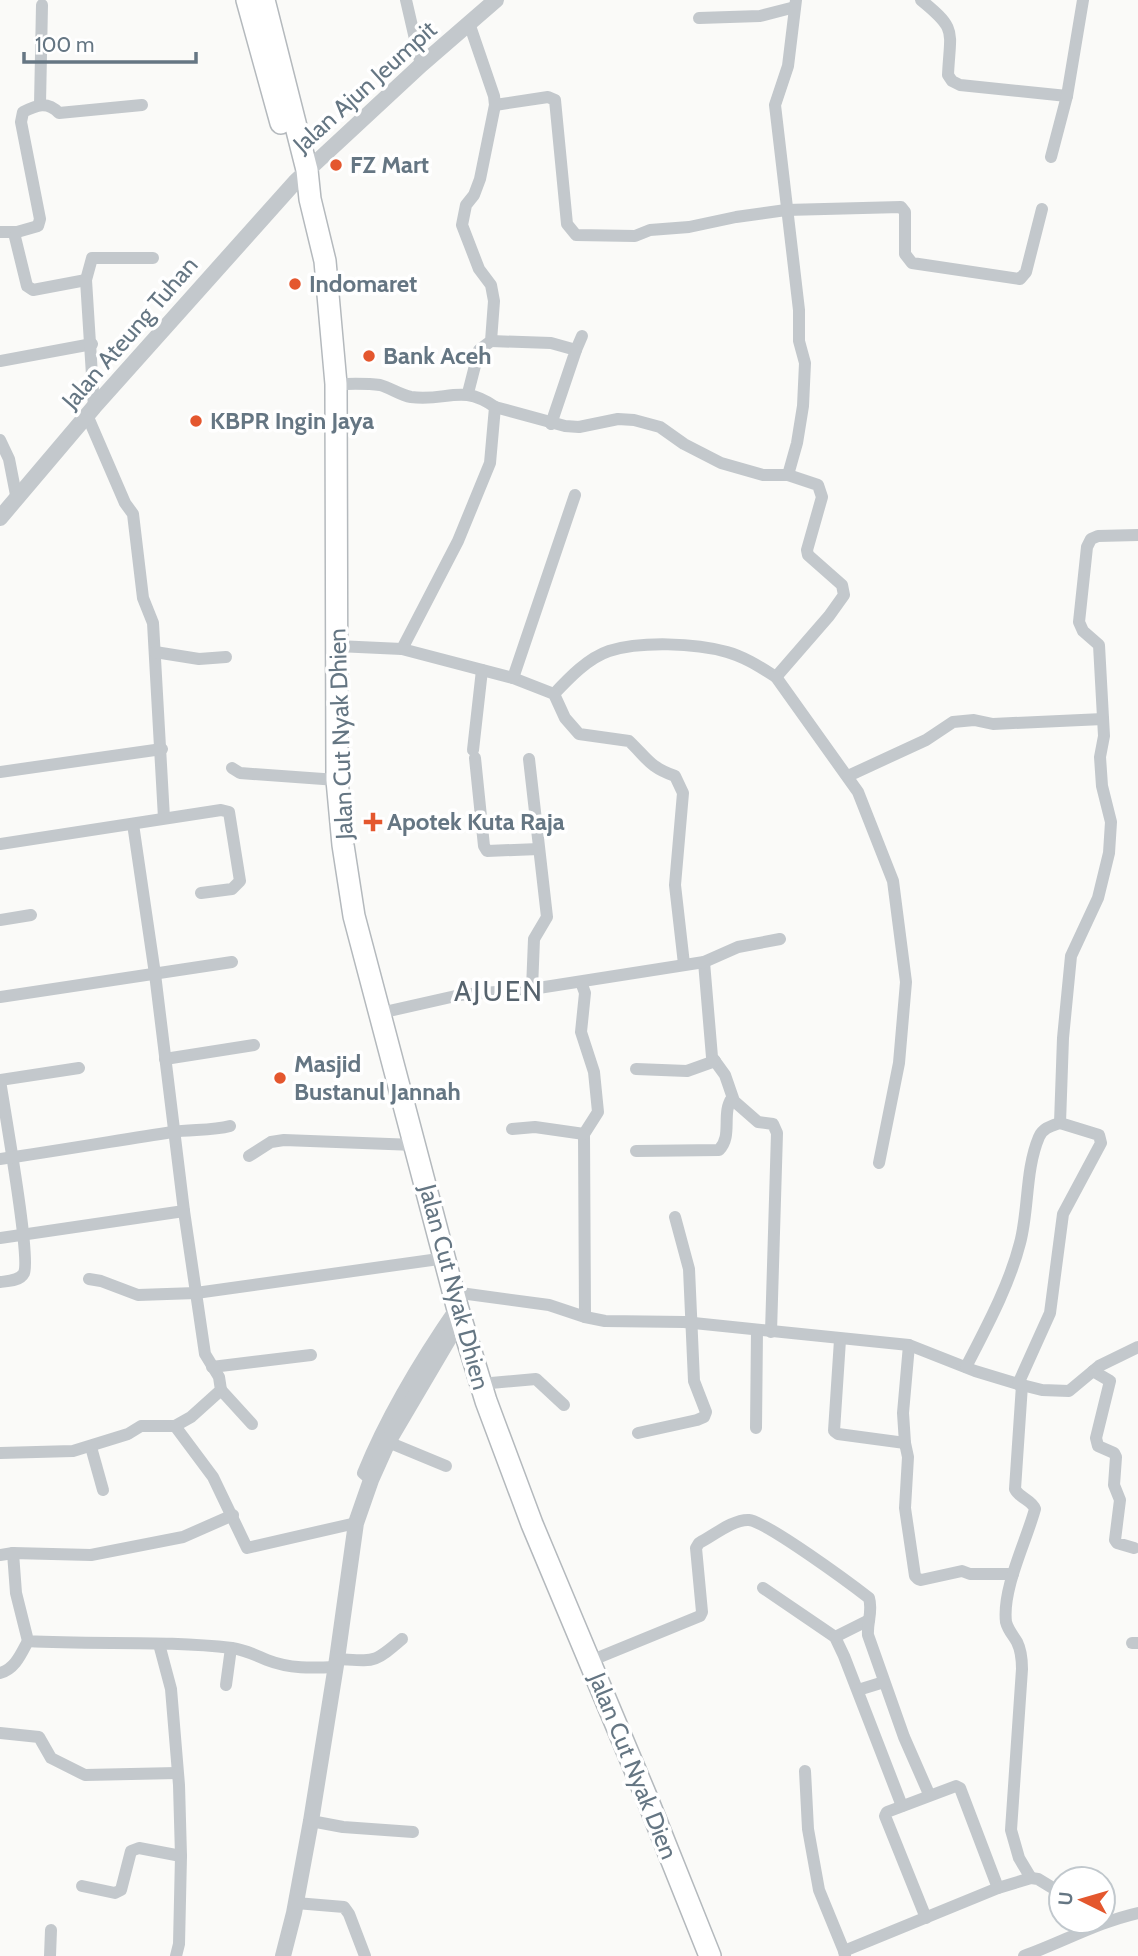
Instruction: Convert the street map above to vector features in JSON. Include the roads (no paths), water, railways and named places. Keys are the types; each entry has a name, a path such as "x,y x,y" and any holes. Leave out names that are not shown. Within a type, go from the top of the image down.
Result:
{"highway":[{"name":"Jalan Cut Nyak Dhien","path":"247,0 310,200 324,261 336,384 337,780 343,845 354,916 480,1384 554,1576"},
{"name":"Jalan Cut Nyak Dhien","path":"264,0 302,176"},
{"name":"Jalan Cut Nyak Dien","path":"554,1576 710,1956"}],"street":[{"path":"406,0 421,65"},
{"name":"Jalan Ajun Jeumpit","path":"302,176 421,65 496,0"},
{"path":"921,0 942,17 950,30 948,75 951,81 960,85 1067,96"},
{"path":"1051,157 1067,96 1083,0"},
{"path":"699,18 760,16 796,4 788,66 775,105 799,310 799,341 806,363 803,406 788,475"},
{"path":"40,104 42,5"},
{"path":"469,23 495,105 480,179 474,195 466,205 462,225 479,269 491,285 494,301 491,341"},
{"path":"495,105 548,97 555,100 567,224 576,235 635,236 650,230 689,227 736,216 786,210 901,208 905,212 905,254 912,263 1020,279 1026,272 1042,209"},
{"path":"0,232 17,232 38,226 40,219 21,121 23,112 40,104 52,106 59,113 142,105"},
{"name":"Jalan Ateung Tuhan","path":"0,518 90,412 302,176"},
{"path":"17,232 15,237 27,286 33,290 86,280"},
{"path":"153,258 92,258 86,280 92,344 90,412 125,503 132,514 143,598 153,623 164,818"},
{"path":"551,424 582,335"},
{"path":"468,393 479,350 491,341 551,342 576,351"},
{"path":"0,361 92,344"},
{"path":"336,384 382,386 409,397 468,393 481,396 495,407 551,424 579,427 618,419 634,420 660,427 684,444 721,463 763,475 788,475 818,485 822,497 807,550 808,555 842,585 844,596 830,616 776,677"},
{"path":"402,649 458,541 490,463 495,407"},
{"path":"0,440 9,459 17,500"},
{"path":"513,678 575,495"},
{"path":"1060,1123 1063,1038 1071,956 1098,898 1110,853 1111,822 1102,786 1100,757 1104,736 1099,645 1083,631 1079,622 1087,547 1091,539 1098,536 1138,535"},
{"path":"337,646 402,649 513,678 554,694 565,718 579,734 629,741 647,762 675,776 683,793 675,886 684,964"},
{"path":"554,694 592,659 609,651 642,646 690,646 727,652 754,663 776,677 848,776 877,836 893,881 906,982 899,1063 879,1163"},
{"path":"155,652 198,659 226,657"},
{"path":"482,670 474,754 484,846 487,851 539,849"},
{"path":"848,776 926,740 953,722 974,720 993,724 1103,719"},
{"path":"0,772 162,749"},
{"path":"528,760 547,917 534,939 532,989"},
{"path":"232,768 240,773 337,780"},
{"path":"0,844 164,818 222,810 229,812 240,881 232,889 201,893"},
{"path":"133,824 205,1354 219,1377 221,1390 252,1424"},
{"path":"0,920 31,915"},
{"path":"380,1013 460,995 532,989 704,962 738,947 780,939"},
{"path":"0,997 232,962"},
{"path":"704,962 711,1045 715,1062 725,1075 732,1098 752,1118 774,1124 777,1133 771,1332"},
{"path":"581,982 584,993 581,1032 594,1072 598,1112 584,1134 584,1317"},
{"path":"165,1059 254,1045"},
{"path":"636,1069 687,1071 715,1062"},
{"path":"0,1283 23,1276 25,1266 23,1235 6,1159 0,1080 79,1068"},
{"path":"636,1152 719,1150 725,1140 727,1108 732,1098"},
{"path":"966,1367 990,1320 1020,1244 1039,1136 1046,1128 1060,1123 1099,1135 1101,1143 1063,1214 1050,1314 1020,1385 1015,1489 1033,1504 1035,1509 1008,1593 1006,1622 1018,1644 1023,1669 1012,1830 1019,1858 1031,1878"},
{"path":"6,1159 174,1132 207,1128 217,1130 230,1126"},
{"path":"512,1129 535,1127 584,1134"},
{"path":"249,1156 271,1142 284,1140 415,1145"},
{"path":"0,1238 184,1211"},
{"path":"638,1433 704,1417 706,1412 694,1381 689,1269 675,1217"},
{"path":"89,1279 138,1295 196,1293 446,1258"},
{"path":"283,1956 311,1821 337,1663 356,1523 367,1478 395,1418 457,1305 549,1305 605,1321 693,1323 909,1345 1020,1385 1067,1392 1093,1371 1138,1347"},
{"path":"756,1428 757,1330"},
{"path":"840,1340 834,1431 838,1434 905,1443"},
{"path":"909,1345 903,1413 908,1469 905,1511 918,1579 962,1571 970,1574 1013,1574"},
{"path":"212,1367 311,1355"},
{"path":"1093,1371 1110,1381 1096,1438 1098,1446 1114,1453 1116,1457 1114,1485 1119,1500 1115,1540 1116,1543 1134,1548"},
{"path":"480,1384 537,1379 564,1405"},
{"path":"0,1453 51,1452 91,1447 128,1434 141,1426 175,1426 191,1417 221,1390"},
{"path":"367,1478 388,1442 395,1418"},
{"path":"175,1426 213,1477 247,1548 356,1523"},
{"path":"388,1442 446,1466"},
{"path":"91,1447 103,1490"},
{"path":"0,1673 17,1661 28,1642 7,1554 91,1555 183,1537 233,1516"},
{"path":"590,1661 700,1616 702,1612 696,1548 699,1543 740,1521 759,1522 869,1598 871,1609 868,1635 904,1737 929,1794"},
{"path":"763,1588 835,1637 902,1806"},
{"path":"835,1637 869,1620"},
{"path":"28,1642 231,1648 246,1650 266,1660 300,1669 372,1661 381,1658 402,1639"},
{"path":"159,1644 171,1689 177,1773 181,1856 179,1944 176,1956"},
{"path":"226,1685 231,1648"},
{"path":"858,1690 884,1682"},
{"path":"0,1733 39,1737 51,1758 85,1775 177,1773"},
{"path":"879,1746 904,1737"},
{"path":"805,1771 808,1829 819,1890 844,1953 998,1888 1031,1878 1047,1884"},
{"path":"926,1918 885,1816 887,1812 929,1794 956,1786 960,1788 998,1888"},
{"path":"311,1821 343,1827 413,1832"},
{"path":"82,1886 116,1894 121,1890 131,1851 139,1848 181,1856"},
{"path":"296,1903 344,1907 365,1956"},
{"path":"1117,1918 1138,1913"},
{"path":"50,1956 51,1930"},
{"path":"1024,1956 1075,1935"}],"place":[{"name":"FZ Mart","path":"336,165"},
{"name":"Indomaret","path":"295,284"},
{"name":"Bank Aceh","path":"369,356"},
{"name":"KBPR Ingin Jaya","path":"196,421"},
{"name":"Apotek Kuta Raja","path":"373,822"},
{"name":"Masjid Bustanul Jannah","path":"280,1078"}],"district":[{"name":"AJUEN","path":"499,991"}]}
